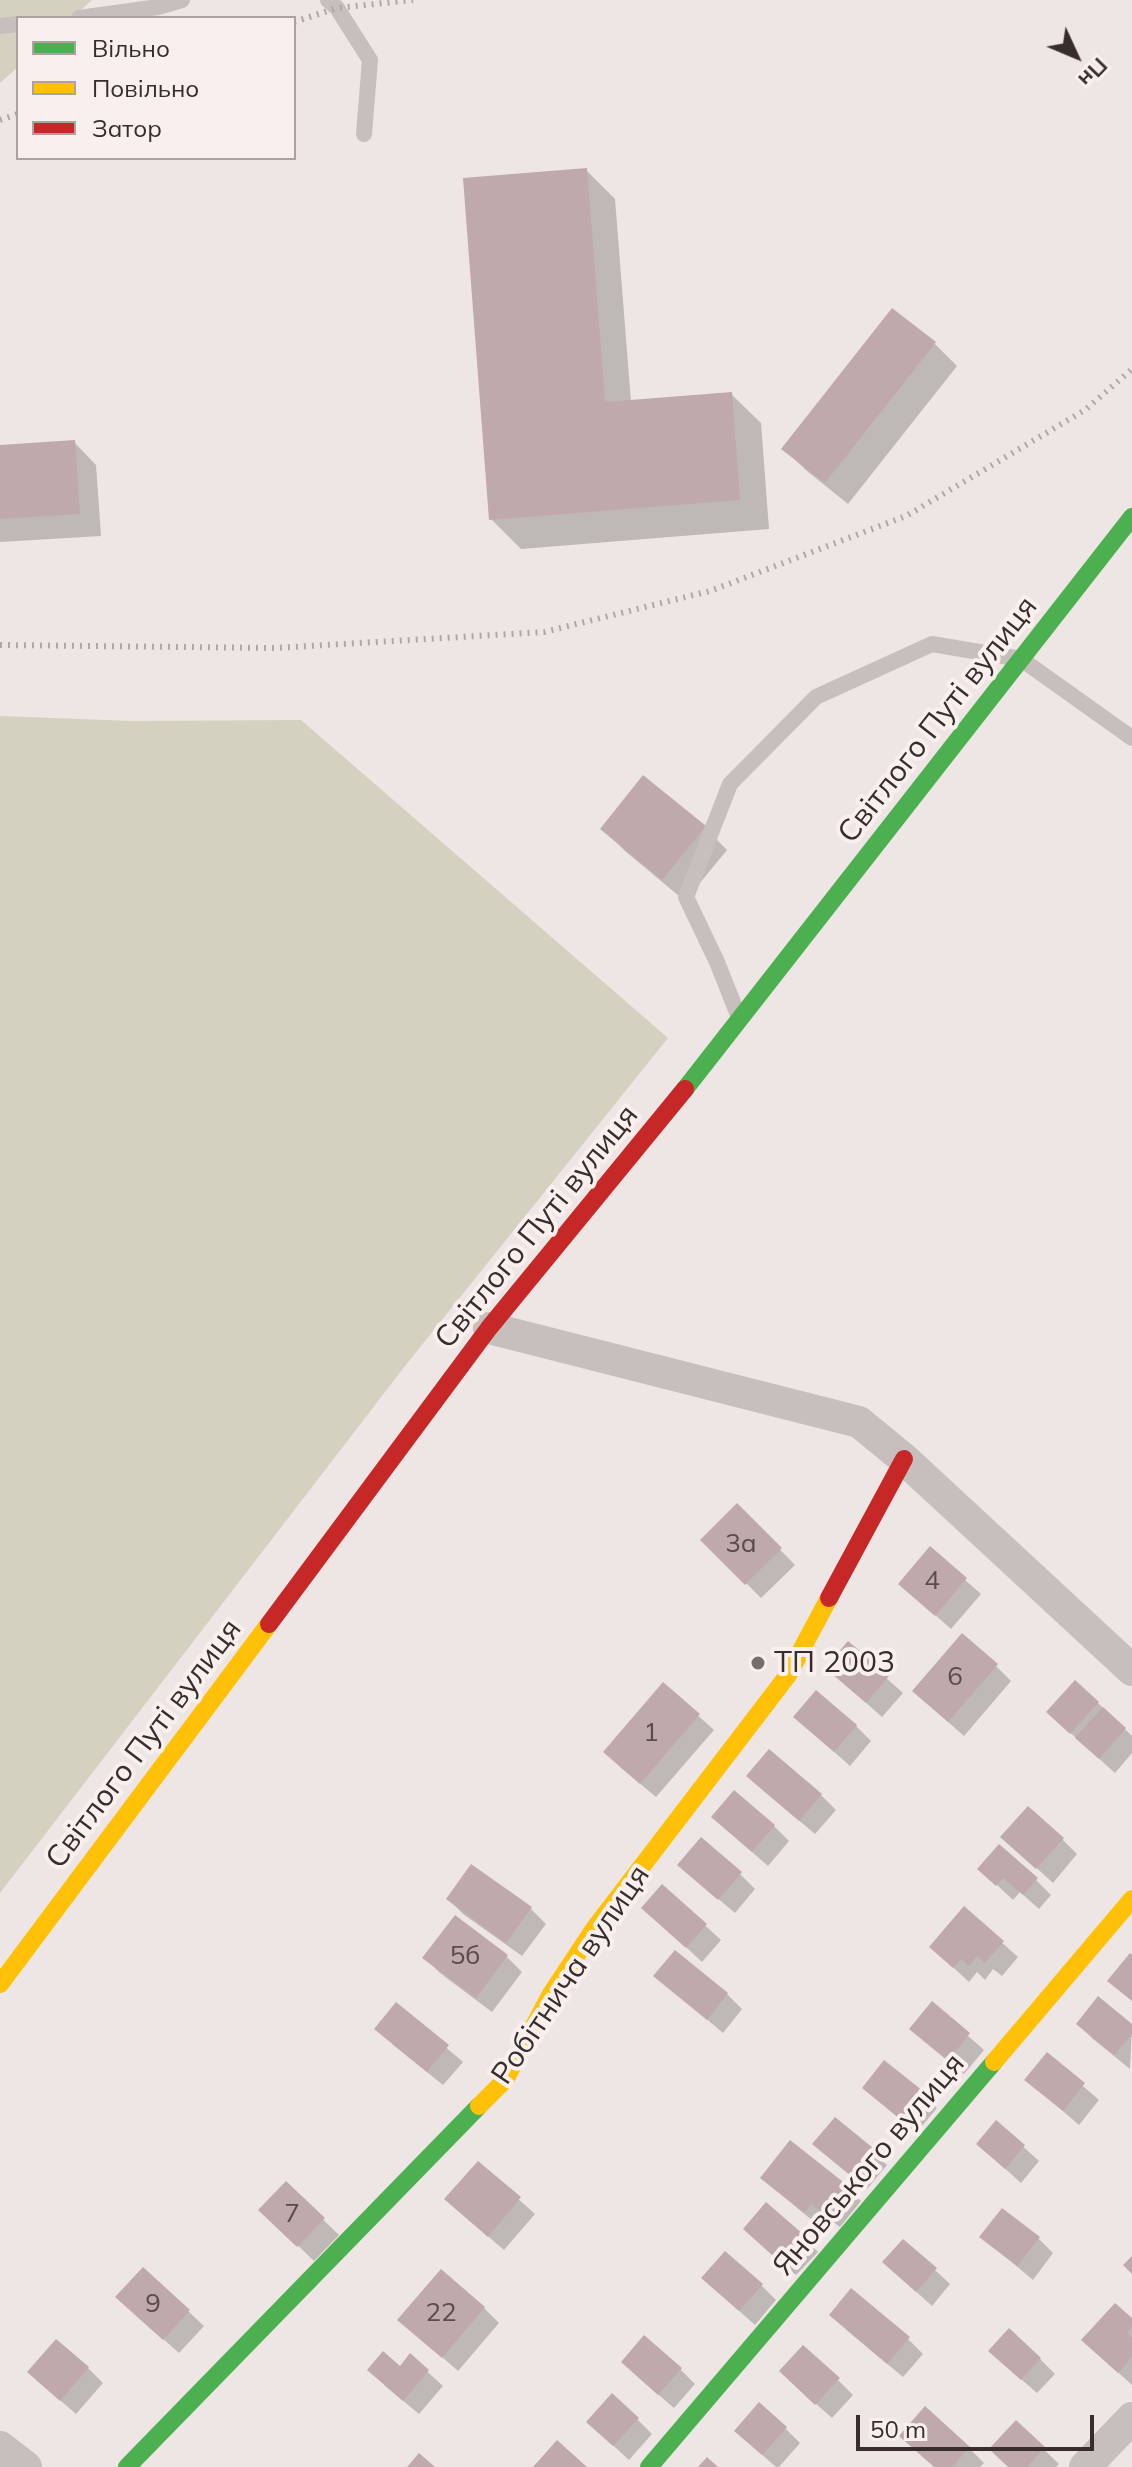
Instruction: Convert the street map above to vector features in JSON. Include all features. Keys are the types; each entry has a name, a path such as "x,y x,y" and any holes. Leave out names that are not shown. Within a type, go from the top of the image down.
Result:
{"street":[{"name":"Світлого Путі вулиця","path":"0,1984 489,1328 740,1021 1132,517"},
{"path":"489,1328 859,1422 904,1459 1132,1670"},
{"name":"Робітнича вулиця","path":"127,2467 505,2080 551,1994 594,1929 788,1675 904,1459"},
{"name":"Яновського вулиця","path":"649,2467 1132,1899"},
{"path":"1085,2467 1132,2418"},
{"path":"0,2447 26,2467"}],"lane":[{"path":"93,16 158,7 182,0"},
{"path":"328,0 337,8 370,60 364,134"},
{"path":"740,1021 717,962 686,897 730,784 816,697 932,644 1021,659 1132,738"}],"shaded area":[{"path":"0,0 92,0 74,16 16,16 16,69 0,83"},
{"path":"0,716 132,721 301,720 668,1038 405,1366 0,1893"}],"building":[{"path":"587,168 605,402 732,392 740,500 489,520 463,178"},
{"path":"892,308 936,342 825,483 781,449"},
{"path":"75,440 80,514 0,519 0,445"},
{"path":"643,775 706,826 662,880 600,829"},
{"path":"737,1503 782,1548 745,1585 700,1540"},
{"path":"930,1546 967,1578 935,1616 898,1584"},
{"path":"962,1633 998,1664 948,1722 912,1691"},
{"path":"848,1641 889,1676 866,1703 825,1668"},
{"path":"1075,1680 1099,1702 1070,1734 1046,1712"},
{"path":"663,1682 700,1714 640,1784 603,1752"},
{"path":"816,1690 857,1725 834,1752 793,1717"},
{"path":"1103,1707 1126,1728 1099,1759 1075,1738"},
{"path":"769,1749 822,1794 799,1821 746,1776"},
{"path":"734,1790 775,1825 752,1852 711,1817"},
{"path":"1028,1806 1064,1838 1036,1869 1000,1837"},
{"path":"701,1837 742,1872 718,1900 677,1865"},
{"path":"999,1844 1038,1878 1023,1895 1003,1878 996,1886 977,1869"},
{"path":"471,1864 532,1907 506,1943 446,1899"},
{"path":"662,1884 707,1924 686,1948 641,1908"},
{"path":"964,1906 1004,1941 985,1963 977,1956 969,1966 961,1959 953,1968 929,1947"},
{"path":"455,1915 508,1955 476,1998 422,1958"},
{"path":"675,1950 728,1993 707,2020 653,1976"},
{"path":"1130,1953 1132,1955 1132,2001 1107,1981"},
{"path":"1098,1996 1132,2024 1132,2034 1114,2055 1076,2024"},
{"path":"932,2001 970,2033 948,2061 909,2029"},
{"path":"396,2002 449,2045 427,2072 374,2029"},
{"path":"1047,2052 1085,2083 1063,2111 1024,2080"},
{"path":"884,2060 923,2091 900,2119 862,2088"},
{"path":"835,2117 873,2148 851,2176 812,2144"},
{"path":"996,2120 1025,2145 1005,2169 976,2144"},
{"path":"790,2140 847,2185 824,2214 811,2204 804,2213 760,2178"},
{"path":"478,2161 521,2197 488,2237 444,2199"},
{"path":"286,2181 325,2218 297,2247 258,2210"},
{"path":"766,2202 804,2235 780,2262 743,2229"},
{"path":"1002,2208 1040,2237 1017,2266 979,2237"},
{"path":"903,2239 937,2268 916,2292 882,2262"},
{"path":"725,2251 763,2284 739,2311 701,2278"},
{"path":"1132,2256 1132,2274 1123,2265"},
{"path":"143,2267 190,2310 163,2340 115,2297"},
{"path":"441,2269 485,2307 442,2358 397,2320"},
{"path":"851,2288 910,2337 887,2364 829,2315"},
{"path":"1115,2303 1132,2318 1132,2327 1127,2333 1132,2338 1132,2357 1118,2373 1081,2340"},
{"path":"1009,2328 1041,2358 1021,2380 988,2351"},
{"path":"644,2335 682,2368 658,2395 621,2362"},
{"path":"56,2339 89,2367 60,2401 27,2372"},
{"path":"803,2345 840,2378 815,2405 779,2371"},
{"path":"383,2351 400,2366 410,2353 429,2370 403,2401 367,2370"},
{"path":"612,2393 639,2418 613,2446 586,2422"},
{"path":"759,2402 787,2427 762,2455 734,2431"},
{"path":"925,2406 970,2447 952,2467 934,2467 899,2436"},
{"path":"1016,2420 1045,2447 1027,2467 1008,2467 989,2449"},
{"path":"557,2440 587,2467 533,2467"},
{"path":"419,2453 435,2467 407,2467"},
{"path":"707,2457 718,2467 698,2467"}],"railway":[{"path":"296,21 337,8 413,0"},
{"path":"0,120 16,115"},
{"path":"0,645 275,648 544,632 710,591 906,516 1085,410 1132,369"}],"traffic: fast":[{"path":"685,1089 1132,517"},
{"path":"649,2467 994,2062"},
{"path":"127,2467 479,2106"}],"traffic: slow":[{"path":"479,2106 505,2080 551,1994 594,1929 788,1675 829,1598"},
{"path":"0,1984 269,1624"},
{"path":"994,2062 1132,1899"}],"traffic: jam":[{"path":"269,1624 489,1328 685,1089"},
{"path":"829,1598 904,1459"}],"place":[{"name":"ТП 2003","path":"758,1663"}]}
